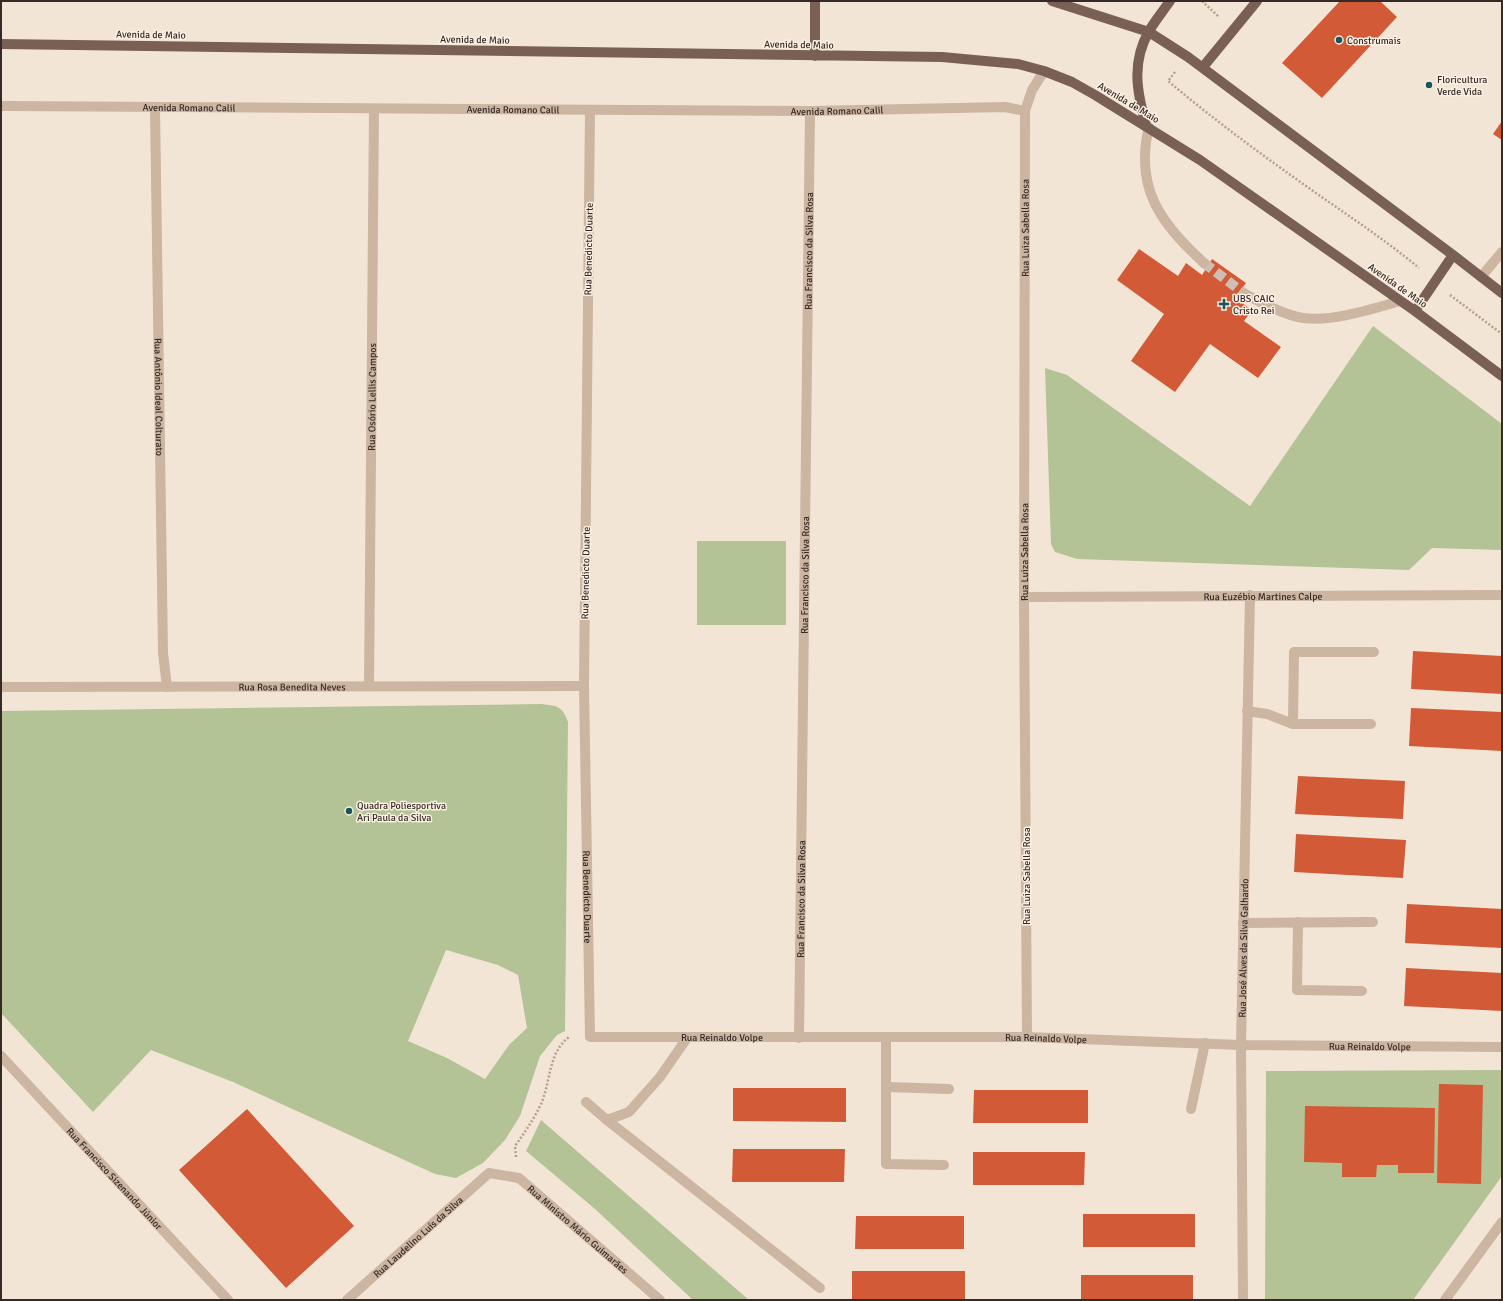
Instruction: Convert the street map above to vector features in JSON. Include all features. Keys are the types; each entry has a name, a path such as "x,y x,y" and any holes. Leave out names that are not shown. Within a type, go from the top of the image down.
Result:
{"main road":[{"path":"815,1 815,56"},
{"path":"1052,1 1149,32 1203,67 1454,255 1502,294"},
{"path":"1147,126 1139,100 1136,76 1142,50 1149,32 1170,1"},
{"path":"1203,67 1257,1"},
{"name":"Avenida de Maio","path":"1,44 942,57 1018,64 1044,71 1078,86 1147,126 1200,160 1415,311 1502,376"},
{"path":"1415,311 1454,255"}],"street":[{"name":"Rua Luiza Sabella Rosa","path":"1027,1037 1024,597 1026,111 1032,90 1044,71"},
{"name":"Avenida Romano Calil","path":"1,106 810,111 1005,107 1026,111"},
{"name":"Rua Antônio Ideal Colturato","path":"155,107 162,653 167,687"},
{"name":"Rua Osório Lellis Campos","path":"369,686 374,109"},
{"name":"Rua Benedicto Duarte","path":"590,110 584,686 590,1032"},
{"name":"Rua Francisco da Silva Rosa","path":"799,1038 810,111"},
{"path":"1147,126 1145,141 1145,164 1149,191 1159,213 1179,240 1204,263"},
{"path":"1481,277 1502,252"},
{"path":"1245,294 1269,306 1303,318 1339,317 1400,301"},
{"name":"Rua Euzébio Martines Calpe","path":"1024,597 1250,595 1502,596"},
{"name":"Rua José Alves da Silva Galhardo","path":"1243,1300 1241,1045 1250,595"},
{"path":"1293,724 1294,652 1374,652"},
{"name":"Rua Rosa Benedita Neves","path":"1,687 584,686"},
{"path":"1248,711 1267,714 1293,724 1371,724"},
{"path":"1298,922 1297,990 1362,990"},
{"path":"1243,923 1373,922"},
{"name":"Rua Reinaldo Volpe","path":"590,1032 687,1038 1027,1037 1241,1045 1502,1047"},
{"path":"607,1120 629,1112 660,1077 687,1038"},
{"path":"886,1038 886,1164 944,1165"},
{"path":"1191,1109 1205,1043"},
{"name":"Rua Francisco Sizenando Júnior","path":"1,1056 228,1300"},
{"path":"887,1087 949,1090"},
{"path":"586,1102 820,1288"},
{"name":"Rua Ministro Mário Guimarães","path":"489,1173 519,1178 660,1300"},
{"name":"Rua Laudelino Luís da Silva","path":"347,1300 489,1173"},
{"path":"1445,1300 1502,1222"}],"path":[{"path":"519,1178 515,1146 531,1125 542,1102 550,1069 556,1053 564,1041 575,1032 590,1032"}],"green space":[{"path":"1373,326 1502,424 1502,550 1432,548 1409,570 1077,559 1055,552 1051,544 1045,368 1067,375 1250,506"},
{"path":"697,541 786,541 786,625 697,625"},
{"path":"541,704 555,706 561,709 564,712 568,722 565,1031 557,1035 540,1056 520,1116 505,1140 483,1163 456,1178 435,1174 233,1082 151,1050 93,1112 1,1013 1,711","holes":["446,950 498,965 518,975 527,1028 509,1045 485,1079 447,1058 408,1041"]},
{"path":"1502,1070 1502,1176 1413,1300 1265,1300 1266,1071"},
{"path":"541,1120 749,1300 693,1300 595,1209 526,1151"}],"building":[{"name":"Construmais","path":"1340,1 1380,1 1397,17 1322,98 1282,63"},
{"path":"1502,121 1502,140 1493,134"},
{"path":"1139,249 1178,276 1186,263 1202,275 1212,259 1246,283 1235,298 1252,310 1244,321 1281,347 1258,378 1210,344 1175,392 1131,361 1164,314 1117,280"},
{"path":"1413,651 1502,656 1502,694 1411,689"},
{"path":"1411,708 1502,712 1502,751 1409,746"},
{"path":"1298,776 1405,781 1403,819 1295,814"},
{"path":"1296,834 1406,840 1403,878 1294,872"},
{"path":"1407,904 1502,909 1502,948 1405,943"},
{"path":"1406,968 1502,973 1502,1011 1404,1006"},
{"path":"1439,1084 1483,1085 1481,1184 1437,1183"},
{"path":"733,1088 846,1088 846,1122 733,1121"},
{"path":"974,1090 1088,1090 1088,1123 973,1123"},
{"path":"1305,1106 1435,1108 1434,1173 1398,1173 1398,1165 1377,1165 1376,1177 1342,1177 1342,1163 1304,1162"},
{"path":"247,1109 354,1226 286,1288 179,1170"},
{"path":"733,1149 845,1149 844,1182 732,1182"},
{"path":"973,1152 1085,1152 1084,1185 973,1185"},
{"path":"1083,1214 1195,1214 1195,1247 1083,1247"},
{"path":"856,1216 964,1216 964,1249 855,1249"},
{"path":"852,1271 965,1271 965,1300 852,1300"},
{"path":"1081,1275 1193,1275 1193,1300 1081,1300"}],"tunnel":[{"path":"1204,263 1245,294"}],"place":[{"name":"Construmais","path":"1339,40"},
{"name":"Floricultura Verde Vida","path":"1429,85"},
{"name":"UBS CAIC Cristo Rei","path":"1224,304"},
{"name":"Quadra Poliesportiva Ari Paula da Silva","path":"349,811"}]}
